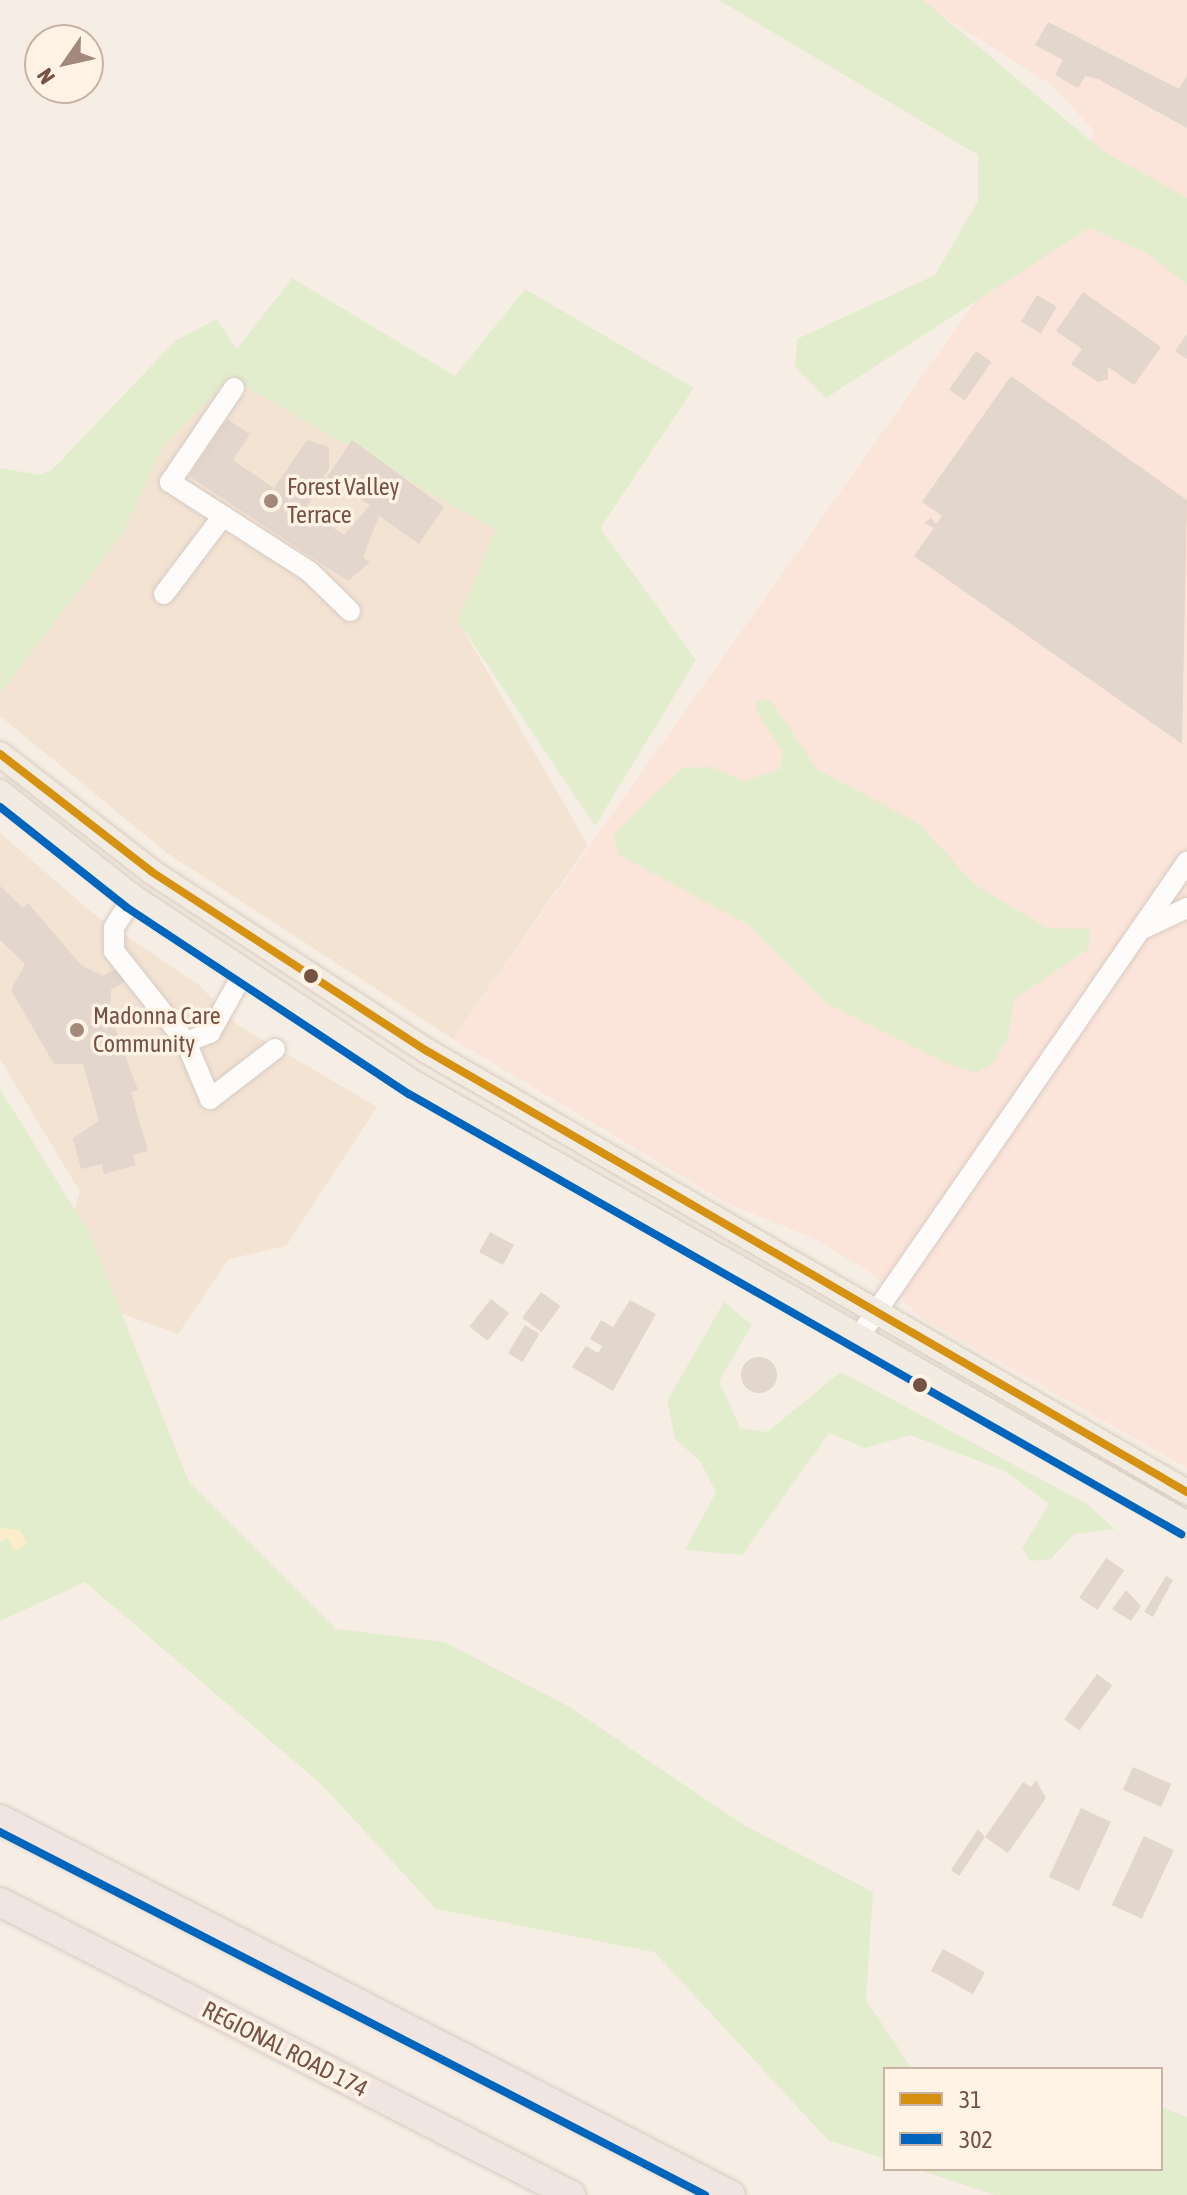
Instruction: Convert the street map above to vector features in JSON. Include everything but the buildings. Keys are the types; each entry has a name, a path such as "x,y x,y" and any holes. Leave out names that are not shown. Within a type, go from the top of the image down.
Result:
{"highway":[{"path":"0,1819 731,2195"},
{"name":"REGIONAL ROAD 174","path":"0,1902 571,2195"}],"main road":[{"path":"0,754 259,945 632,1172 1187,1492"},
{"path":"0,792 133,897 244,972 617,1201 1187,1524"},
{"path":"244,972 259,945"},
{"path":"617,1201 632,1172"}],"lane":[{"path":"234,388 170,482 310,572 350,611"},
{"path":"164,594 223,516"},
{"path":"858,1338 1187,862"},
{"path":"133,897 114,928 114,951 186,1042 210,1099 275,1049"},
{"path":"1139,931 1187,908"},
{"path":"186,1042 210,1033 244,972"}],"shaded area":[{"path":"917,0 1187,0 1187,1468 922,1318 870,1272 813,1238 727,1203 453,1039 1095,132 1052,85"},
{"path":"231,378 497,530 458,621 588,845 453,1039 167,853 0,716 0,693 123,533 163,446"},
{"path":"0,833 94,914 199,985 239,1026 377,1107 286,1246 229,1259 178,1334 51,1288 80,1192 0,1059"}],"green space":[{"path":"719,0 923,0 1103,151 1187,198 1187,284 1145,252 1089,228 826,398 795,367 797,339 935,275 978,201 978,155"},
{"path":"292,278 455,376 525,289 694,388 600,528 696,660 595,826 458,621 496,530 231,378 163,446 123,533 0,693 0,468 39,475 52,470 175,341 216,319 237,349"},
{"path":"770,699 817,769 919,824 974,884 1047,928 1091,929 1087,950 1014,999 1008,1038 992,1064 976,1073 949,1064 826,1003 747,924 619,855 613,836 682,768 711,767 744,781 781,769 782,751 756,709 756,701"},
{"path":"0,1089 90,1234 189,1482 336,1629 444,1642 568,1706 742,1824 873,1892 866,2000 911,2067 883,2067 883,2158 828,2140 654,1952 436,1909 323,1786 85,1582 0,1621"},
{"path":"724,1302 752,1325 719,1381 740,1428 767,1432 841,1372 1087,1504 1115,1529 1074,1534 1051,1559 1030,1561 1022,1548 1049,1504 1005,1471 910,1435 865,1448 829,1433 742,1555 685,1550 716,1492 700,1461 675,1439 667,1401"},
{"path":"1163,2108 1187,2117 1187,2195 995,2195 922,2171 1163,2171"}],"sand":[{"path":"0,1528 20,1530 27,1543 14,1551 8,1538 0,1541"}],"transit line":[{"name":"31","path":"0,754 152,872 427,1051 1187,1492"},
{"name":"302","path":"0,807 126,907 409,1094 1181,1534"},
{"name":"302","path":"0,1832 705,2195"}],"place":[{"name":"Forest Valley Terrace","path":"271,501"},
{"name":"Madonna Care Community","path":"77,1030"}]}
